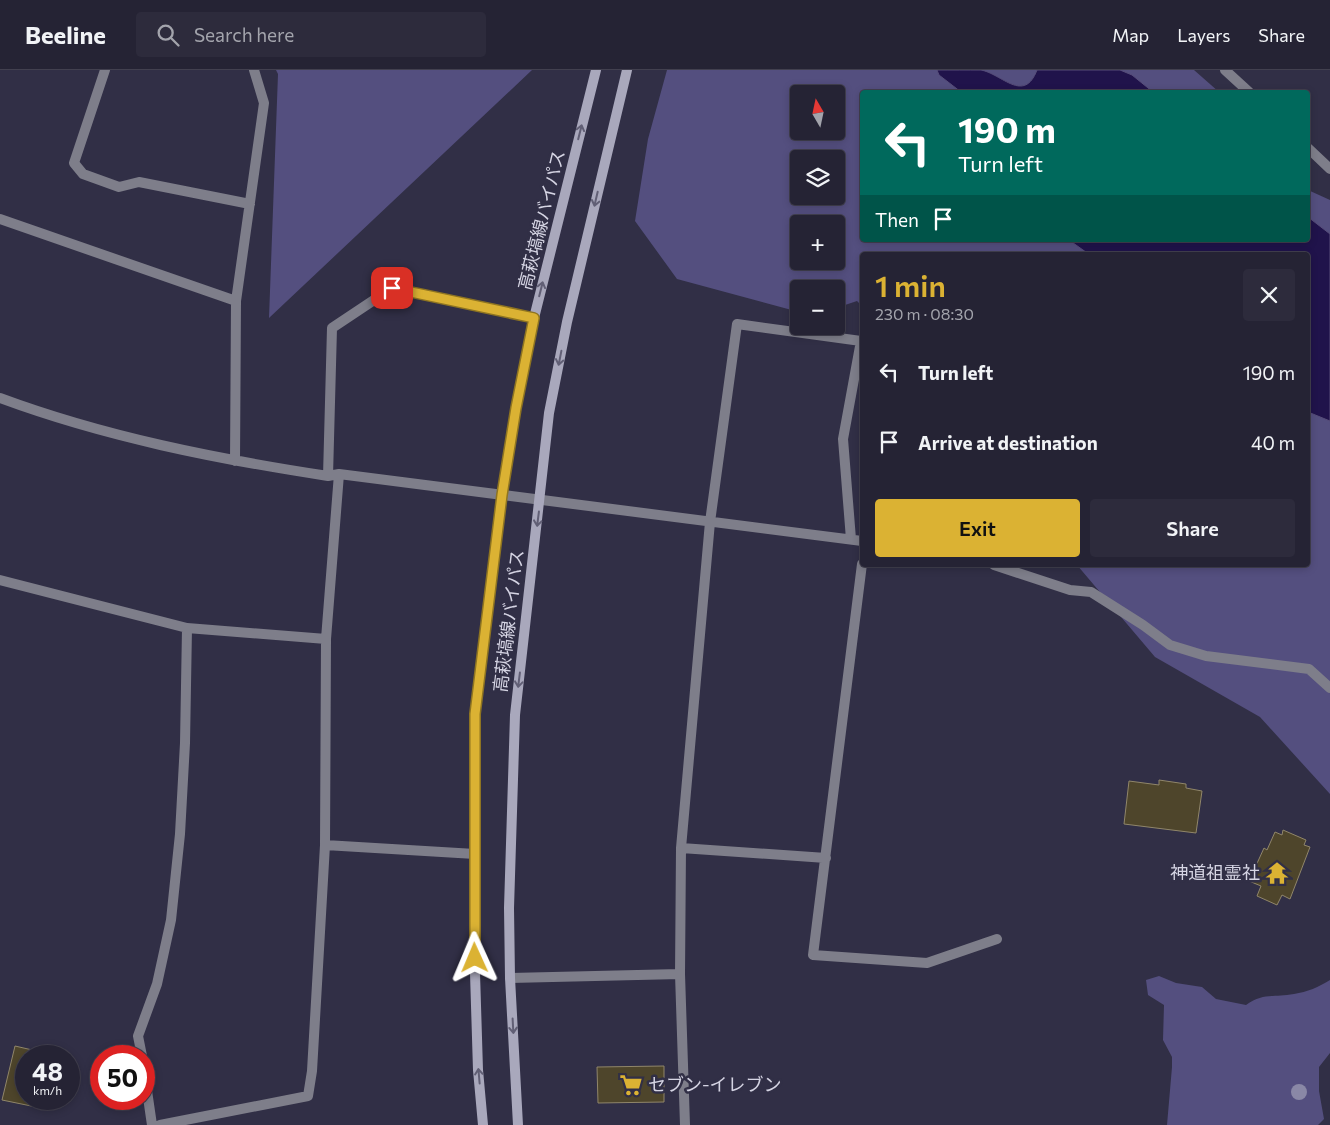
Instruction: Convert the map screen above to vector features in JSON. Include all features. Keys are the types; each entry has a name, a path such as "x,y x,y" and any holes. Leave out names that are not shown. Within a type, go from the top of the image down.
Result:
{"main road":[{"name":"高萩塙線バイパス","path":"483,1125 478,1070 475,714 502,495 516,408 534,318 596,70"},
{"name":"高萩塙線バイパス","path":"518,1125 510,978 509,908 515,714 549,413 567,322 627,70"}],"street":[{"path":"105,70 74,163 83,174 119,187 138,182 250,204"},
{"path":"235,461 236,301 264,103 254,70"},
{"path":"1225,70 1247,90"},
{"path":"1310,150 1330,169"},
{"path":"0,219 236,301"},
{"path":"328,476 332,328 392,288 534,318"},
{"path":"685,1125 680,974 681,848 710,522 737,324 860,341"},
{"path":"851,539 843,439 860,346"},
{"path":"0,398 51,417 235,461 328,476 339,474 860,541"},
{"path":"160,1125 308,1096 312,1071 325,845 326,639 339,474"},
{"path":"862,567 813,955 927,963 997,939"},
{"path":"1000,567 1070,590 1091,592 1143,625 1170,645 1206,656 1309,669 1330,688"},
{"path":"0,580 187,628 326,639"},
{"path":"140,1045 138,1036 157,984 171,920 180,834 185,743 187,628"},
{"path":"325,845 475,854"},
{"path":"681,848 826,858"},
{"path":"510,978 680,974"},
{"path":"150,1110 152,1125"}],"shaded area":[{"path":"276,70 532,70 269,318 278,74"},
{"path":"667,70 1194,70 1217,90 860,90 860,242 1142,242 1142,252 860,252 860,304 857,301 845,305 845,280 790,280 790,310 677,279 635,221 648,139"},
{"path":"937,70 981,70 1019,86 1026,85 1032,80 1037,70 1120,70 1132,75 1151,90 958,90 939,75"},
{"path":"1310,191 1330,200 1330,249 1310,221"},
{"path":"1310,219 1330,234 1330,421 1310,413 1310,252 1086,252 1072,242 1310,242"},
{"path":"1310,409 1330,419 1330,794 1260,717 1155,657 1079,567 1310,567"},
{"path":"1159,976 1176,983 1202,987 1216,999 1246,1005 1258,998 1304,992 1330,980 1330,1053 1319,1067 1319,1091 1324,1119 1318,1125 1167,1125 1172,1057 1163,1040 1164,1005 1148,995 1146,980"}],"building":[{"path":"1159,780 1186,784 1186,788 1202,791 1196,833 1124,824 1129,781 1159,785"},
{"name":"神道祖霊社","path":"1283,830 1306,840 1304,845 1310,847 1290,899 1282,895 1277,905 1257,896 1261,886 1249,881 1264,848 1267,850 1275,832 1282,835"},
{"path":"15,1046 15,1103 2,1100"},
{"name":"セブン-イレブン","path":"664,1066 664,1102 598,1103 597,1067"}],"place":[{"name":"神道祖霊社","path":"1277,873"},
{"name":"セブン-イレブン","path":"631,1085"}],"route":[{"path":"392,288 534,318 516,408 502,495 475,714 475,958"}]}
